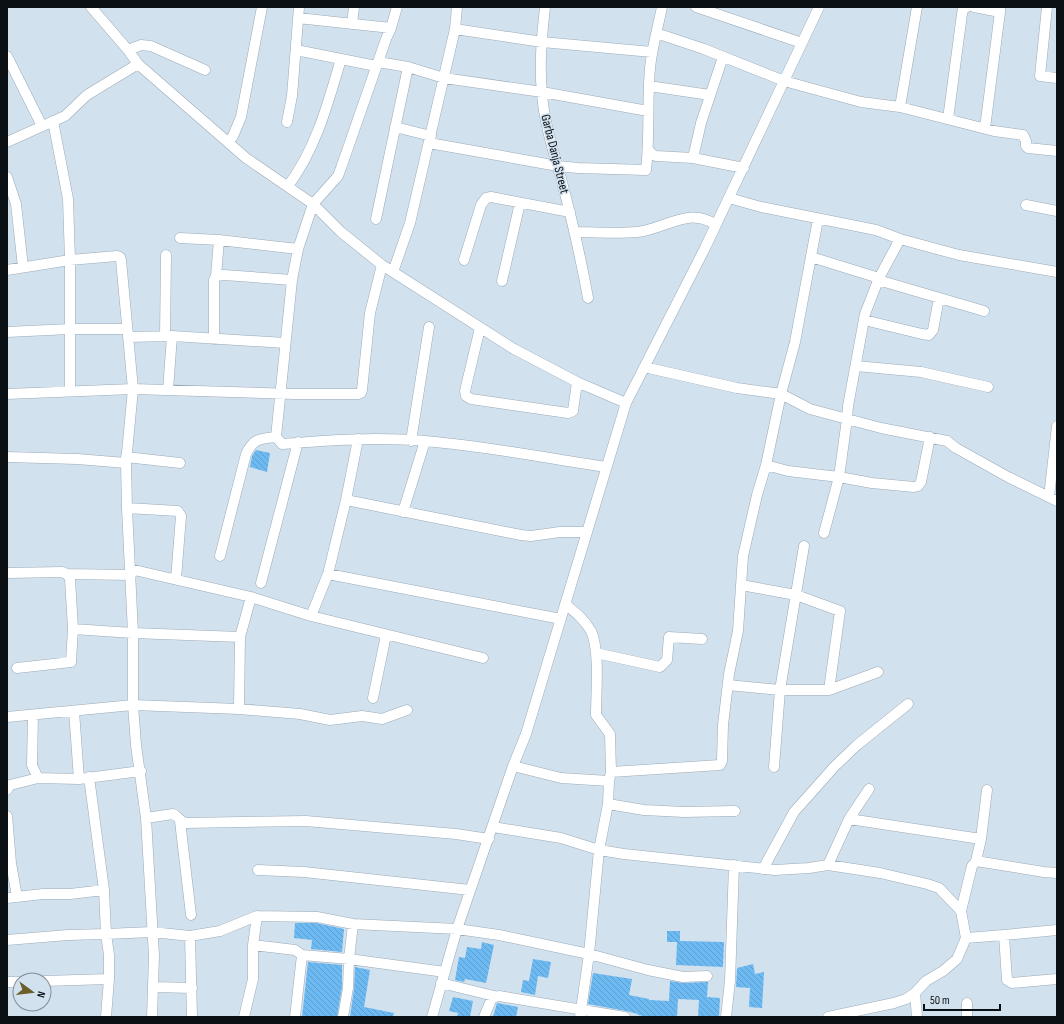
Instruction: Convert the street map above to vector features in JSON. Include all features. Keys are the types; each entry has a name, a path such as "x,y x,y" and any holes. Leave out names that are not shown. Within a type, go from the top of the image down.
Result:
{"street":[{"path":"91,7 138,64 246,158 314,204 341,232 382,265 514,349 578,382 626,403"},
{"path":"228,142 233,136 241,117 262,7"},
{"path":"287,122 292,96 299,7"},
{"path":"352,24 354,7"},
{"path":"397,7 391,28 338,176 314,204 298,249 292,280 276,437 282,444 358,439 425,441 494,449 606,467"},
{"path":"393,272 410,223 456,29 457,7"},
{"name":"Garba Danja Street","path":"545,7 542,42 542,92 546,118 575,232 588,298"},
{"path":"395,127 430,140 558,166 646,170 648,150 649,86 652,52 657,36 662,7"},
{"path":"696,7 802,43"},
{"path":"900,107 917,7"},
{"path":"948,119 962,14 964,9 967,7"},
{"path":"974,7 1000,10 986,128"},
{"path":"1047,7 1040,76 1057,78"},
{"path":"432,1017 457,929 513,766 526,734 626,403 744,168 802,43 815,8"},
{"path":"298,18 391,28"},
{"path":"456,29 542,42 652,52"},
{"path":"657,36 662,35 724,57 784,81 861,102 900,107 1008,134 1023,135 1028,148 1057,151"},
{"path":"128,50 141,45 151,46 205,70"},
{"path":"296,50 341,60 408,67 444,78 542,92 648,111"},
{"path":"7,56 42,126"},
{"path":"693,158 697,136 724,57"},
{"path":"288,186 302,166 325,113 341,60"},
{"path":"7,142 65,116 87,95 138,64"},
{"path":"376,218 408,67"},
{"path":"649,86 710,95"},
{"path":"53,121 68,199 70,260 70,391"},
{"path":"648,150 656,156 693,158 744,168"},
{"path":"7,177 16,204 23,267"},
{"path":"464,260 481,205 486,198 490,197 570,212"},
{"path":"729,198 762,207 876,230 900,239 959,254 1057,272"},
{"path":"502,281 520,203"},
{"path":"1026,205 1057,211"},
{"path":"575,232 639,232 687,217 709,220 716,225"},
{"path":"513,766 561,778 610,776 720,765 722,762 723,725 728,685 738,631 743,556 795,342 818,219"},
{"path":"180,238 219,240 298,249"},
{"path":"824,533 839,477 847,419 864,320 879,279 900,239"},
{"path":"214,338 214,280 216,276 219,240"},
{"path":"166,255 169,336 168,390"},
{"path":"7,270 70,260 120,257 121,260 133,389 126,460 127,508 133,633 133,705 136,745 141,771 146,818 154,956 152,1017"},
{"path":"811,257 984,311"},
{"path":"7,394 133,389 334,394 361,393 370,313 382,265"},
{"path":"216,276 224,275 292,280"},
{"path":"864,320 929,335 933,330 939,298"},
{"path":"411,441 429,327"},
{"path":"480,328 465,391 466,396 471,399 568,413 573,412 578,382"},
{"path":"7,332 70,329 285,343"},
{"path":"856,366 921,372 988,387"},
{"path":"644,367 737,388 782,394 810,409 881,428 946,441 984,464 1053,499 1057,426"},
{"path":"220,556 246,454 251,444 260,439 276,437"},
{"path":"766,465 788,471 839,477 872,483 914,487 918,486 921,482 930,437"},
{"path":"311,616 328,574 346,500 358,439"},
{"path":"403,512 425,441"},
{"path":"261,583 298,442"},
{"path":"7,457 180,463"},
{"path":"346,500 521,535 531,536 560,532 586,532"},
{"path":"127,508 178,511 181,516 176,579"},
{"path":"774,767 780,690 804,546"},
{"path":"7,573 62,572 67,574 130,572 176,579 251,597 311,616 483,658"},
{"path":"17,668 71,662 73,629 70,579 67,574"},
{"path":"328,574 561,619"},
{"path":"741,585 796,595 840,611 829,690"},
{"path":"239,709 240,637 251,597"},
{"path":"565,604 581,617 591,632 596,653 596,716 610,734 608,804 599,850 589,954 580,1014"},
{"path":"73,629 240,637"},
{"path":"373,698 386,635"},
{"path":"596,653 660,667 667,660 669,637 702,639"},
{"path":"728,685 780,690 829,690 878,672"},
{"path":"763,869 794,812 856,745 908,704"},
{"path":"7,717 133,705 239,709 300,714 330,720 362,716 382,718 407,710"},
{"path":"74,711 84,778 104,890 106,934 109,954 106,1017"},
{"path":"33,715 32,765 38,778"},
{"path":"7,790 10,785 38,778 84,778 141,771"},
{"path":"828,865 849,819 869,789"},
{"path":"828,1017 906,999 915,993 926,981 943,971 956,959 966,938 961,911 972,866 976,862 981,839 987,790"},
{"path":"608,804 644,810 684,812 735,810"},
{"path":"146,818 173,814 180,821 185,823 306,821 456,834 489,839"},
{"path":"7,816 12,898 43,894 70,894 104,890"},
{"path":"849,819 981,839"},
{"path":"180,821 191,916"},
{"path":"493,827 561,838 599,850 763,869 776,870 809,868 828,865 880,873 935,886 961,911"},
{"path":"976,862 1057,873"},
{"path":"726,1017 730,981 734,865"},
{"path":"258,870 304,872 470,890"},
{"path":"7,940 68,935 152,932 190,936 220,932 257,916 317,917 353,924 457,929 499,935 589,954 648,970 683,977 707,976"},
{"path":"244,1017 253,979 253,945 257,916"},
{"path":"343,1017 348,988 349,959 353,924"},
{"path":"966,938 1057,930"},
{"path":"1004,935 1007,980 1012,983 1057,978"},
{"path":"190,936 192,1017"},
{"path":"253,945 295,950 302,955 349,959 445,972"},
{"path":"295,1017 302,955"},
{"path":"52,981 109,979"},
{"path":"441,984 580,1014 625,1017"},
{"path":"153,987 192,988"},
{"path":"915,993 917,1017"},
{"path":"484,1017 494,996"},
{"path":"967,1003 967,1017"}],"building":[{"path":"256,450 270,453 267,472 250,467 252,456"},
{"path":"295,923 316,923 344,929 342,952 311,949 312,940 294,938"},
{"path":"667,931 680,931 680,941 724,942 723,967 676,965 677,942 667,942"},
{"path":"482,942 494,945 486,983 465,979 464,982 455,980 459,957 465,958 467,947 481,949"},
{"path":"533,959 551,962 548,978 538,976 535,995 521,992 523,980 529,981"},
{"path":"308,962 342,965 342,987 337,1017 302,1017"},
{"path":"753,964 755,974 764,972 762,1008 749,1007 750,988 736,987 737,968"},
{"path":"355,967 370,970 364,1007 394,1013 393,1017 350,1017"},
{"path":"593,973 632,979 629,995 649,1000 669,1001 670,981 683,983 708,982 707,997 720,998 719,1017 698,1017 699,1000 678,999 677,1017 648,1017 626,1011 588,1004"},
{"path":"453,997 473,1001 470,1017 457,1017 458,1013 449,1011"},
{"path":"497,1003 518,1007 516,1017 493,1017"}]}
